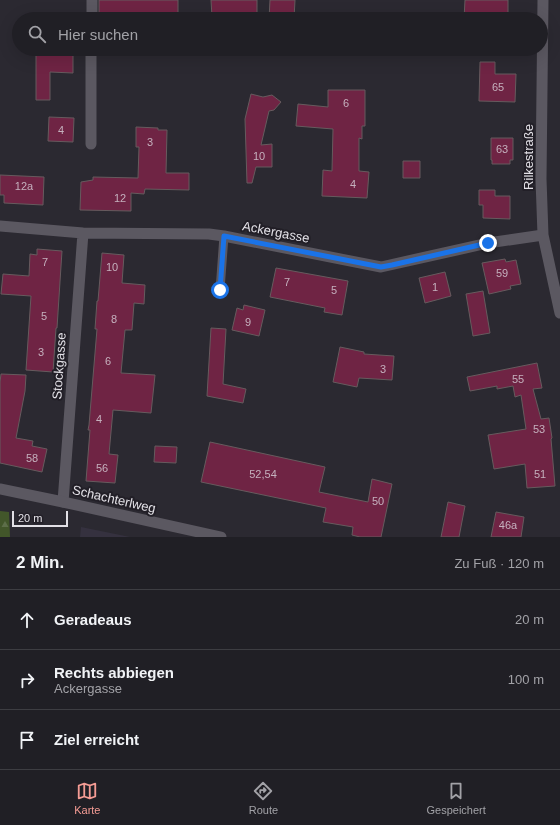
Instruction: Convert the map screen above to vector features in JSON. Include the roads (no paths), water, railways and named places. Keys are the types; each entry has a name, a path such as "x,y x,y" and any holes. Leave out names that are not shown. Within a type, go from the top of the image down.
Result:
{"street":[{"path":"92,0 92,12"},
{"name":"Rilkestraße","path":"543,0 543,12"},
{"path":"90,144 91,56"},
{"name":"Rilkestraße","path":"542,56 541,179 543,235 560,313"},
{"name":"Ackergasse","path":"0,226 83,233 209,234 381,267 488,243 543,235"},
{"name":"Stockgasse","path":"63,502 83,233"},
{"name":"Schachterlweg","path":"0,489 221,537"}],"lane":[{"path":"220,290 224,236"}]}
